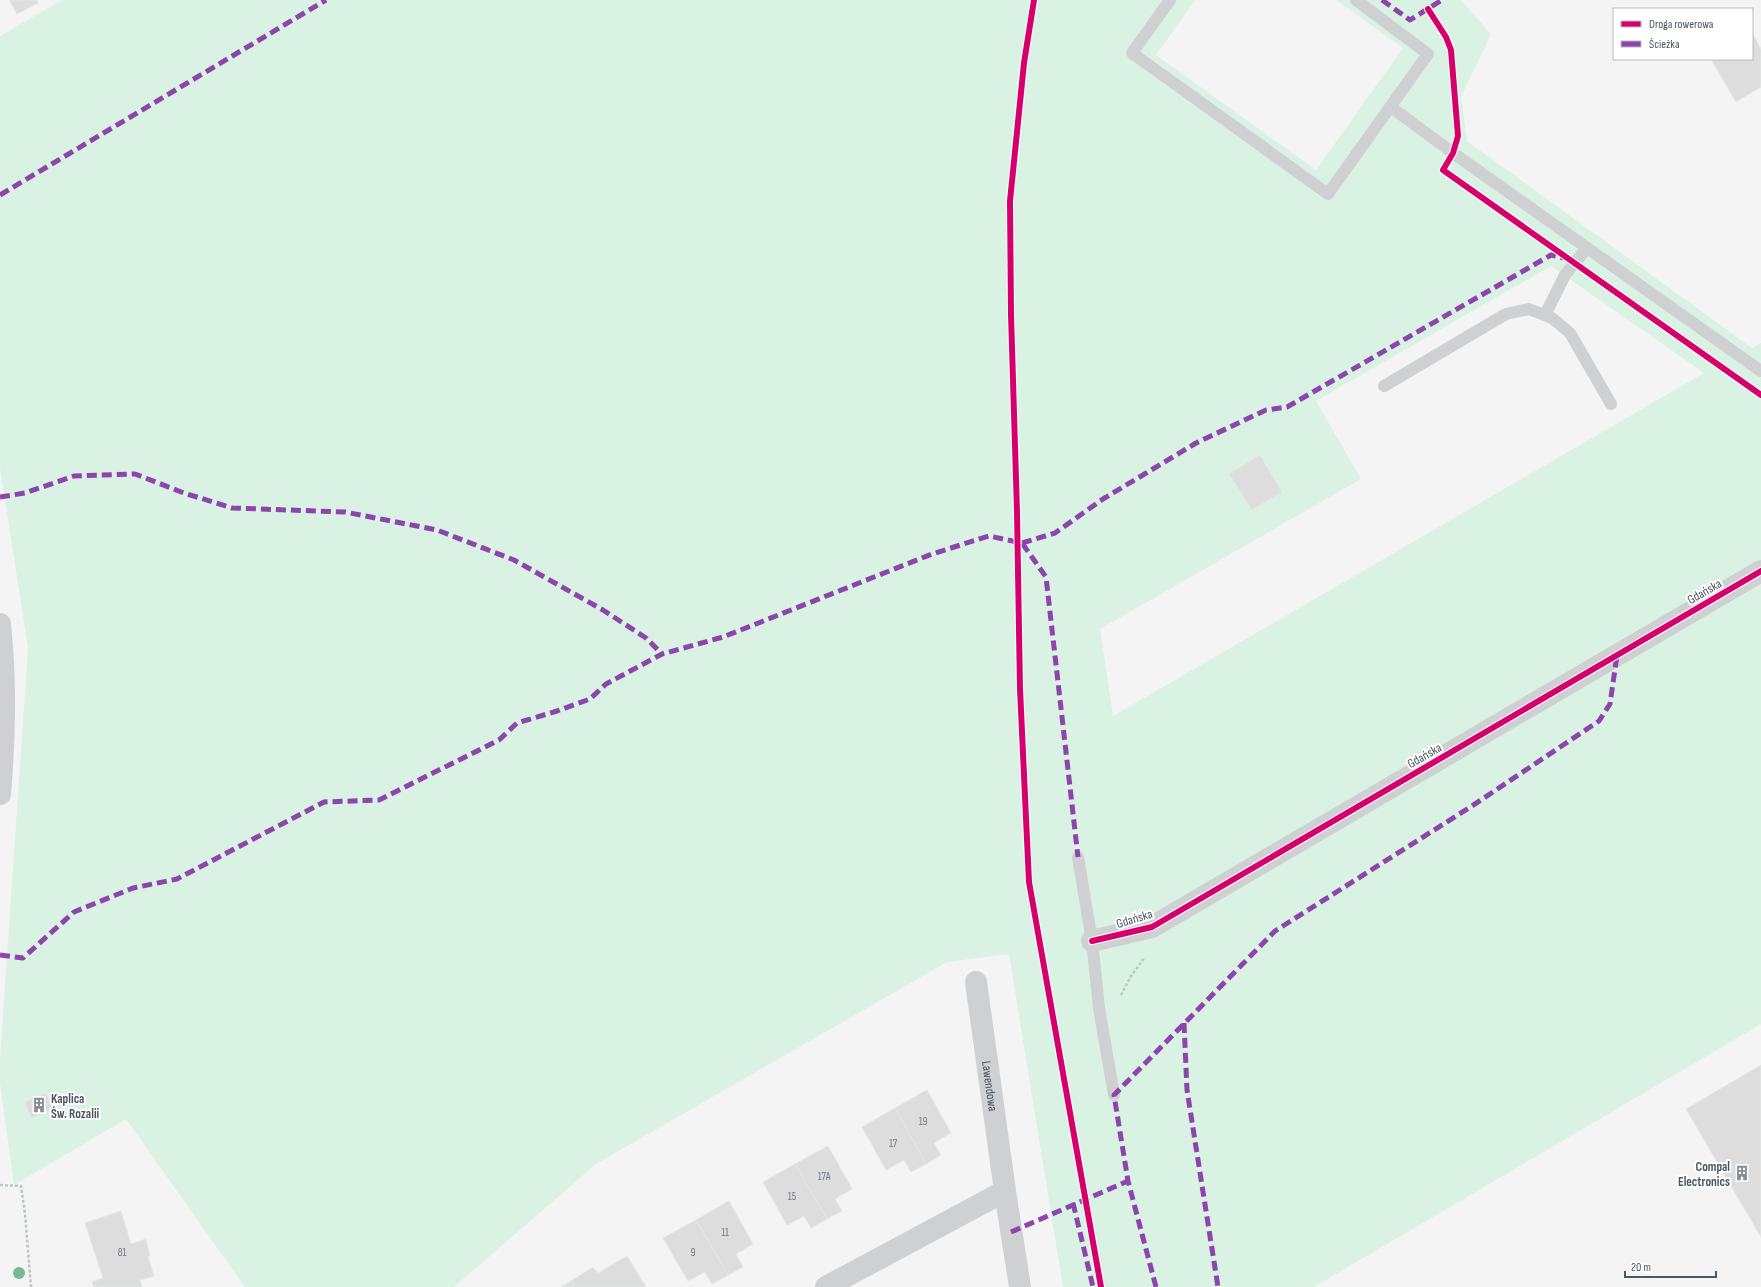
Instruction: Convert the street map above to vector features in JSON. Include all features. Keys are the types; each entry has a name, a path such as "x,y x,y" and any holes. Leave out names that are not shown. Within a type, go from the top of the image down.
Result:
{"street":[{"name":"Gdańska","path":"1092,941 1152,927 1761,571"},
{"path":"0,624 2,665 2,752 0,794"},
{"name":"Lawendowa","path":"976,982 1020,1287"},
{"path":"826,1287 1005,1191"}],"lane":[{"path":"1170,0 1132,53 1328,194 1391,108 1428,54 1356,0"},
{"path":"1391,108 1761,371"},
{"path":"1545,316 1565,275 1587,248"},
{"path":"1384,386 1506,314 1529,310 1552,318 1570,334 1611,404"},
{"path":"1078,857 1092,941 1099,1008 1114,1095"}],"path":[{"path":"0,1185 21,1186 25,1214 30,1287"}],"green space":[{"path":"62,0 1195,0 1156,55 1316,170 1403,48 1336,0 1461,0 1491,34 1461,97 1467,141 1752,348 1761,343 1761,1024 1314,1287 1063,1287 1009,954 947,962 596,1164 454,1287 245,1287 126,1119 14,1185 0,1083 0,1060 28,648 0,468 0,36","holes":["1551,266 1704,373 1113,716 1100,629 1361,479 1316,401"]}],"building":[{"path":"9,0 37,0 38,3 17,14"},
{"path":"1753,34 1761,49 1761,87 1736,102 1712,60 1753,60"},
{"path":"1260,455 1282,492 1252,510 1229,474"},
{"name":"Compal Electronics","path":"1761,1065 1761,1237 1686,1109"},
{"path":"927,1090 951,1133 934,1143 941,1155 926,1164 895,1108"},
{"name":"Kaplica Św. Rozalii","path":"46,1093 53,1108 31,1118 25,1102"},
{"path":"895,1108 926,1164 911,1172 904,1160 886,1170 862,1127"},
{"path":"828,1146 852,1189 835,1199 842,1211 827,1219 795,1164"},
{"path":"795,1164 827,1219 811,1228 804,1216 787,1225 763,1182"},
{"path":"729,1201 753,1244 736,1254 743,1267 728,1275 696,1220"},
{"path":"121,1211 131,1244 146,1239 150,1256 148,1256 154,1276 140,1280 142,1287 94,1287 92,1282 103,1278 85,1223"},
{"path":"696,1220 728,1275 712,1284 705,1272 688,1281 663,1238"},
{"path":"627,1256 646,1287 574,1287 571,1281 593,1267 598,1273"},
{"path":"571,1281 574,1287 561,1287"}],"marked path":[{"path":"0,195 326,0"},
{"path":"1382,0 1410,20 1442,0"},
{"path":"1022,543 1055,533 1103,499 1196,443 1266,410 1287,407 1551,255 1563,258"},
{"path":"0,497 25,493 74,476 135,474 184,493 232,508 345,512 437,530 514,560 603,610 646,638 662,654"},
{"path":"0,955 23,958 74,912 133,888 177,879 324,802 379,800 499,740 517,723 590,699 606,684 662,654 723,637 932,554 989,536 1022,543 1046,577 1078,857"},
{"path":"1156,1287 1128,1181 1114,1095 1275,931 1472,806 1599,721 1610,704 1617,655"},
{"path":"1184,1023 1187,1090 1218,1287"},
{"path":"1011,1232 1128,1181"},
{"path":"1073,1203 1093,1287"}],"cycle path":[{"path":"1034,0 1024,63 1010,201 1011,314 1017,512 1020,689 1029,882 1101,1287"},
{"path":"1428,9 1446,37 1451,50 1458,136 1453,153 1443,170 1761,395"},
{"path":"1092,941 1152,927 1761,571"}],"place":[{"name":"Kaplica Św. Rozalii","path":"39,1105"},
{"name":"Compal Electronics","path":"1742,1173"}]}
